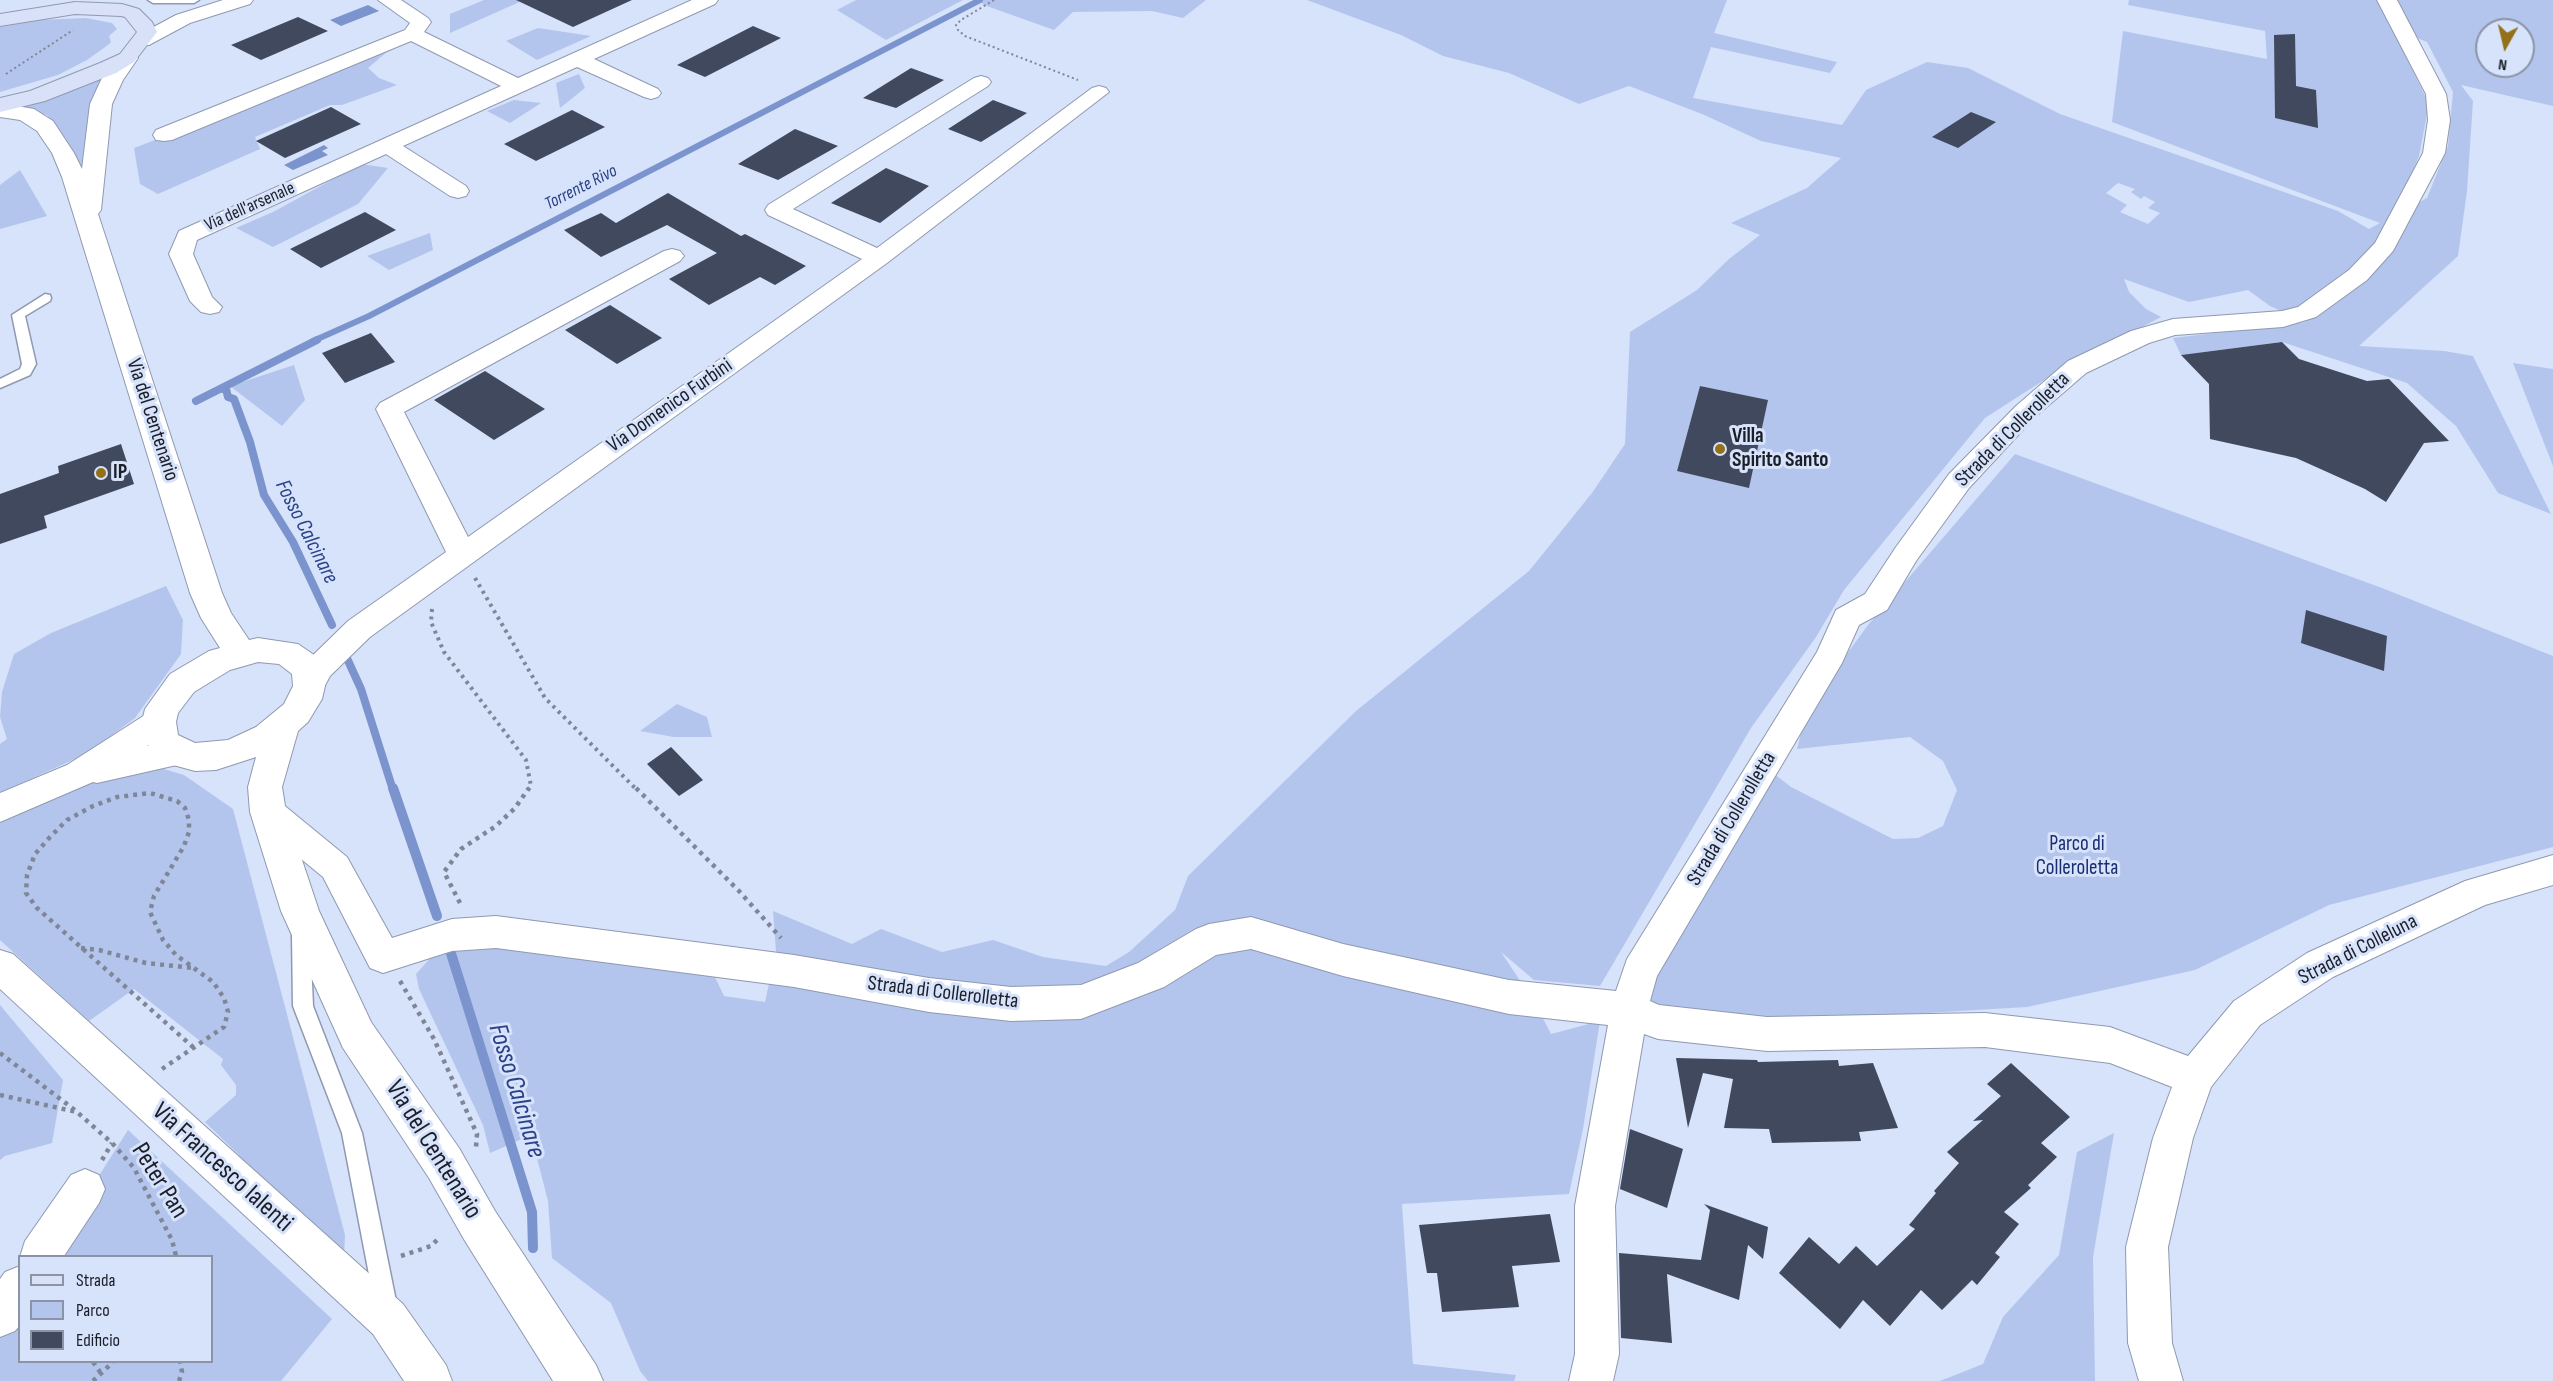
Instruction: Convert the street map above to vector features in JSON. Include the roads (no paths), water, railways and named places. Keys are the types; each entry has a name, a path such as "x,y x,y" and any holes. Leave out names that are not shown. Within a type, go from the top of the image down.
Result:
{"main road":[{"path":"0,10 12,0"},
{"path":"0,97 36,87 94,65 135,34 132,29 84,0"},
{"path":"0,20 75,8 132,29"},
{"path":"0,105 37,96 78,82 132,29"}],"street":[{"path":"132,29 243,0"},
{"path":"164,135 412,34 422,22 388,0"},
{"name":"Via dell'arsenale","path":"210,307 202,301 181,254 187,236 708,0"},
{"name":"Strada di Collerolletta","path":"1591,1381 1596,1354 1594,1206 1629,1010 1640,971 1831,655 1847,618 1876,602 1906,554 1959,481 2025,412 2077,367 2140,337 2173,327 2283,320 2307,312 2358,275 2385,246 2434,153 2439,120 2436,94 2386,0"},
{"path":"132,29 183,19 221,6"},
{"path":"88,221 101,104 132,29"},
{"path":"412,34 517,86"},
{"path":"578,59 651,93"},
{"path":"879,258 776,210 981,82"},
{"name":"Via Domenico Furbini","path":"303,672 319,668 359,629 879,258 1099,92"},
{"name":"Via del Centenario","path":"0,110 26,114 45,126 63,153 74,177 206,593 217,618 241,652"},
{"path":"387,145 458,192"},
{"path":"462,554 389,409 672,256"},
{"path":"178,753 166,745 160,735 159,722 162,709 182,683 217,618"},
{"path":"79,774 178,753 216,756 251,746 282,727 296,713 305,699 303,672 273,650 241,652 200,670 182,683"},
{"path":"0,808 79,774 159,722"},
{"path":"216,756 266,799 282,727"},
{"name":"Strada di Collerolletta","path":"266,799 335,867 383,957 452,935 496,932 794,971 929,995 1011,1004 1081,1002 1151,975 1209,940 1251,933 1343,960 1509,997 1629,1010 1658,1022 1767,1034 1984,1030 2110,1045 2195,1077"},
{"name":"Via del Centenario","path":"266,799 300,911 357,1035 444,1163 486,1235 580,1381"},
{"name":"Strada di Colleluna","path":"2161,1381 2150,1343 2147,1247 2173,1138 2195,1077 2247,1013 2320,965 2477,892 2553,870"},
{"name":"Via Francesco Ialenti","path":"0,966 388,1319 430,1381"},
{"path":"41,1255 85,1190"},
{"path":"0,1316 18,1290"}],"lane":[{"path":"153,0 194,0"},
{"path":"0,384 25,372 29,364 18,315 45,298"},
{"path":"300,911 303,1006 352,1133 388,1319"}],"waterway":[{"name":"Torrente Rivo","path":"313,341 369,316 980,0"},
{"name":"Torrente Rivo","path":"196,401 317,340"},
{"name":"Fosso Calcinare","path":"223,389 226,389 228,397 234,399 250,442 264,495 293,542 332,625"},
{"name":"Fosso Calcinare","path":"345,654 361,689 393,790"},
{"name":"Fosso Calcinare","path":"393,788 437,916"},
{"name":"Fosso Calcinare","path":"449,947 532,1212 533,1248"}],"place":[{"name":"Villa Spirito Santo","path":"1720,449"},
{"name":"IP","path":"101,473"}],"park label":[{"name":"Parco di Colleroletta","path":"2077,857"}]}
